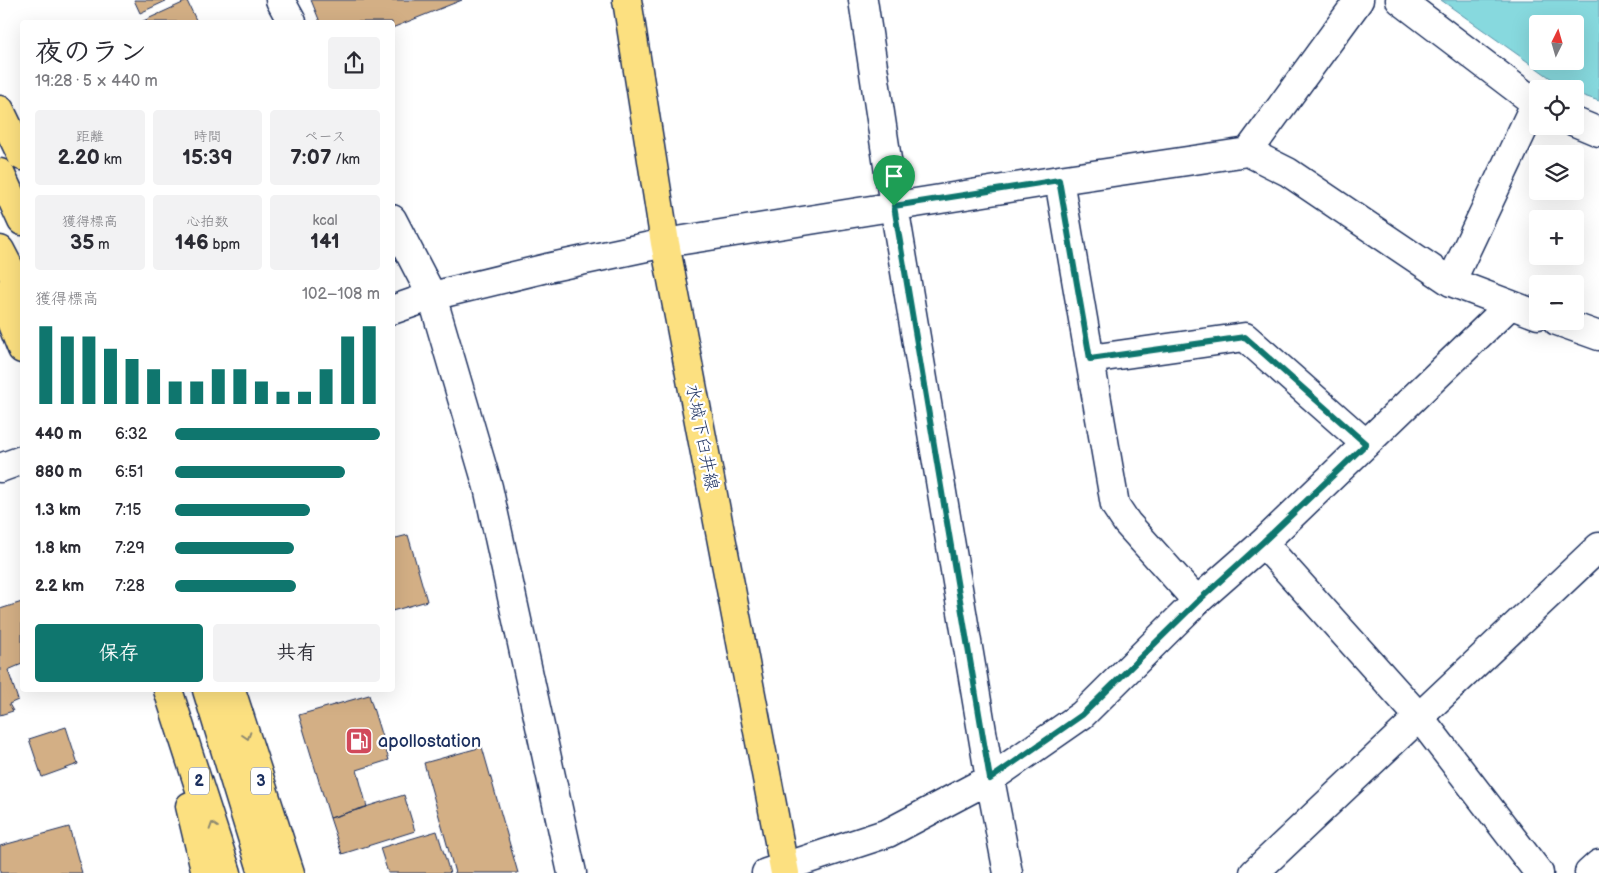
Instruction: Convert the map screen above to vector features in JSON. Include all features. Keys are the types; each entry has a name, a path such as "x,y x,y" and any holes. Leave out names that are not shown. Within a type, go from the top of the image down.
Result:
{"main road":[{"name":"水城下臼井線","path":"627,0 665,243 779,871"},
{"path":"0,110 20,152"},
{"path":"0,173 20,217"},
{"path":"0,250 12,273 20,295"},
{"path":"0,294 20,344"},
{"path":"155,692 178,757 206,873"},
{"name":"2","path":"169,692 228,873"},
{"name":"2","path":"208,692 263,873"},
{"name":"3","path":"232,692 290,873"}],"street":[{"path":"280,0 291,20"},
{"path":"863,0 894,206 990,779 1008,873"},
{"path":"1248,152 1359,0"},
{"path":"1400,0 1529,100"},
{"path":"1451,282 1529,120"},
{"path":"1584,126 1599,132"},
{"path":"395,309 432,296 547,268 665,243 1248,152 1288,172 1451,282 1529,312"},
{"path":"1059,180 1115,505 1127,523 1197,602"},
{"path":"395,225 432,296 488,487 572,873"},
{"path":"779,871 888,833 990,779 1082,715 1197,602 1263,542 1510,306"},
{"path":"1582,330 1599,336"},
{"path":"1090,359 1245,337 1366,444"},
{"path":"0,468 20,461"},
{"path":"1263,542 1420,718 1539,873"},
{"path":"1254,873 1599,547"},
{"path":"1589,873 1599,864"}],"water":[{"path":"1441,0 1599,0 1599,101 1584,96 1584,80 1553,80 1539,70 1584,70 1584,15 1529,15 1529,63"}],"building":[{"path":"134,0 168,0 140,13"},
{"path":"311,0 462,0 395,27 395,20 319,20"},
{"path":"187,1 196,20 145,20"},
{"path":"408,535 427,601 395,610 395,538"},
{"path":"20,603 20,665 8,670 18,700 9,704 13,711 0,715 0,609"},
{"path":"369,695 389,760 357,770 367,807 330,818 299,715"},
{"path":"66,727 78,764 42,777 29,739"},
{"path":"482,747 518,873 455,873 424,763"},
{"path":"404,795 415,831 342,854 330,818"},
{"path":"69,827 82,873 0,873 0,846"},
{"path":"437,831 450,873 388,873 380,848"}],"place":[{"name":"apollostation","path":"359,741"}],"route":[{"path":"1059,180 1090,359 1245,337 1366,444 1197,602 1082,715 990,779 954,564 894,206 1059,180"}]}
